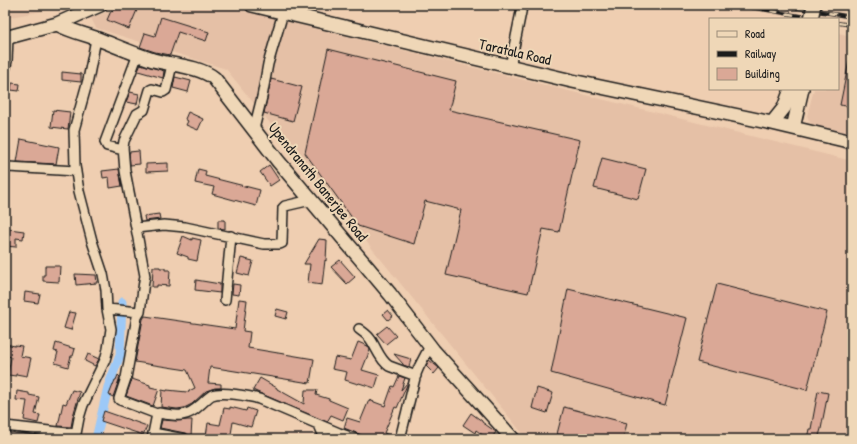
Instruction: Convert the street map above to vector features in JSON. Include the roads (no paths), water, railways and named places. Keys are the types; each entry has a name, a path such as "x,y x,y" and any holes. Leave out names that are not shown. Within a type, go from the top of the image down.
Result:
{"main road":[{"path":"60,20 84,5"},
{"path":"6,35 60,20 100,5"},
{"name":"Taratala Road","path":"252,5 510,67 772,123 852,142"},
{"path":"811,18 814,5"},
{"name":"Upendranath Banerjee Road","path":"60,20 65,28 153,60 208,73 214,78 278,161 390,294 430,346 513,439"},
{"path":"772,123 784,108 791,90"},
{"path":"793,128 802,90"}],"street":[{"path":"510,67 522,7"},
{"path":"254,129 268,64 283,13"},
{"path":"5,70 7,61 6,35"},
{"path":"5,426 76,436 83,405 105,360 108,349 111,329 107,309 106,290 78,191 74,130 88,80 96,38"},
{"path":"123,150 107,146 105,142 138,54"},
{"path":"172,64 166,90 163,92 154,89 150,90 144,110 137,114 123,144 125,171 145,276 140,312 137,317 126,378 119,399 158,414 160,413 177,416 188,414 197,409 212,395 233,394 249,396 356,439"},
{"path":"5,168 76,171"},
{"path":"136,228 164,225 185,227 264,244 282,244 283,208 285,206 311,200"},
{"path":"225,300 230,236"},
{"path":"107,309 140,312"},
{"path":"359,329 371,339 386,365 416,376"},
{"path":"400,439 416,376 430,346"},
{"path":"158,414 152,436 184,439"},
{"path":"319,425 324,438"}],"waterway":[{"path":"96,439 108,387 120,355 122,302"}],"railway":[{"path":"739,5 811,18"},
{"path":"781,5 852,17"},
{"path":"839,5 852,8"},
{"path":"839,23 852,25"}]}
